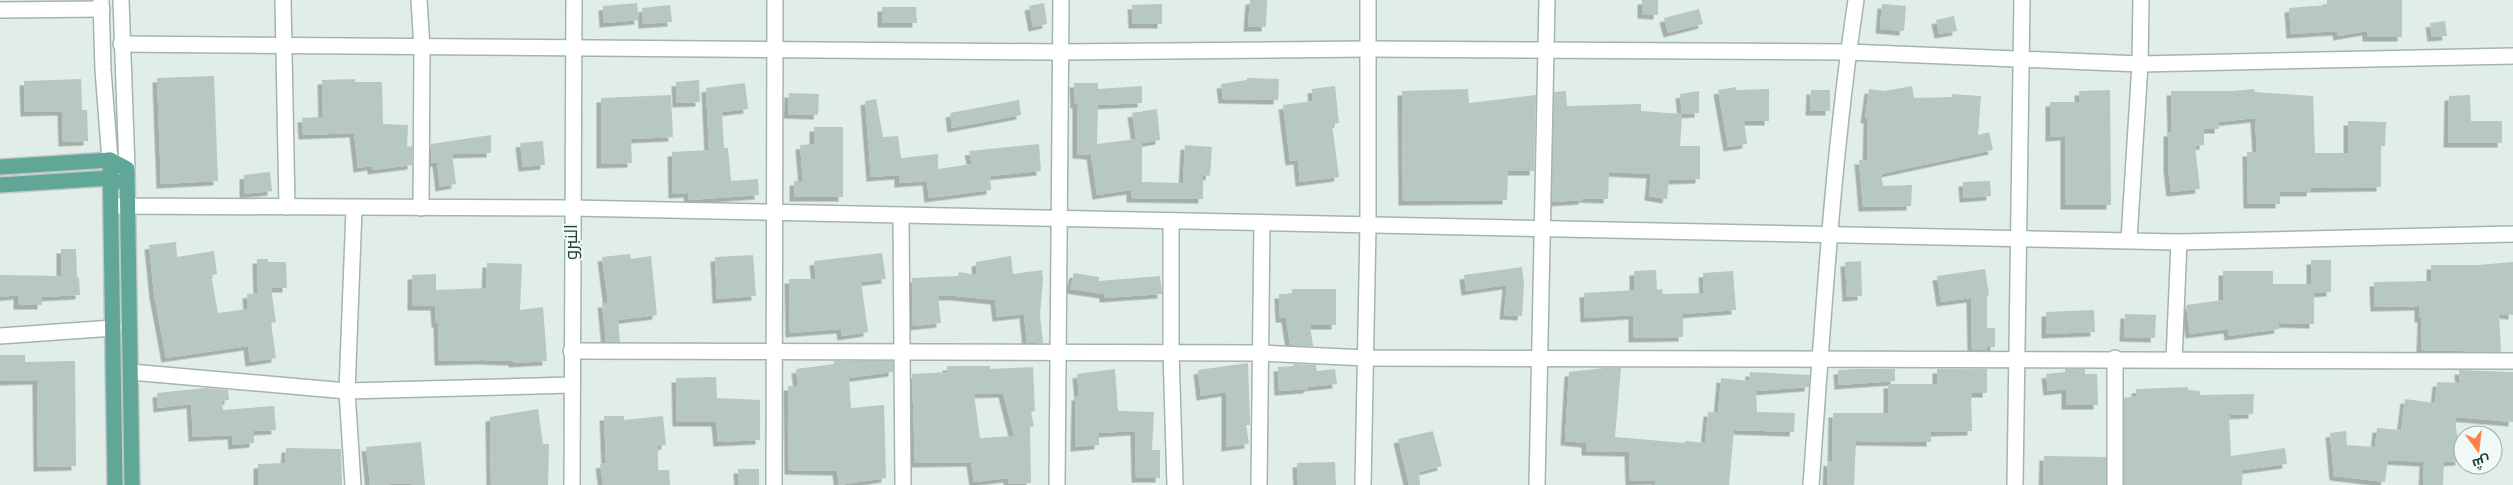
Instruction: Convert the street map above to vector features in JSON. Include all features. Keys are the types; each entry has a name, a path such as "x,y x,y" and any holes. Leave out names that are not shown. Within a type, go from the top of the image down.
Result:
{"main road":[{"path":"110,160 114,485"},
{"path":"0,168 110,160 127,169 132,485"},
{"path":"0,185 110,178 126,187"}],"street":[{"path":"120,0 127,169"},
{"path":"283,0 286,207"},
{"path":"419,0 422,48 421,208"},
{"name":"النبرو","path":"572,485 571,351 574,0"},
{"path":"774,485 775,0"},
{"path":"1057,485 1061,0"},
{"path":"1364,485 1367,358 1368,0"},
{"path":"1537,485 1547,0"},
{"path":"1811,485 1830,236 1848,52 1856,0"},
{"path":"2015,485 2019,358 2018,240 2022,0"},
{"path":"2129,239 2140,64 2140,0"},
{"path":"0,10 102,5 103,70 110,160"},
{"path":"121,44 1060,52 1368,49 1848,52 2140,64 2513,56"},
{"path":"111,206 354,209 572,208 1542,227 2018,240 2129,239 2179,242 2513,234"},
{"path":"353,485 347,391 354,209"},
{"path":"901,215 903,485"},
{"path":"1171,221 1171,352 1175,485"},
{"path":"1259,485 1262,223"},
{"path":"2174,360 2179,242"},
{"path":"0,336 113,328"},
{"path":"571,351 1171,352 1261,353 1367,358 1821,357 2513,361"},
{"path":"2115,358 2115,485"},
{"path":"131,372 347,391 571,386"}],"building":[{"path":"1250,0 1267,0 1266,27 1248,27"},
{"path":"1642,0 1658,0 1658,15 1642,14"},
{"path":"2327,0 2402,0 2402,37 2367,37 2367,31 2338,36 2337,31 2291,34 2289,8 2327,5"},
{"path":"637,3 639,20 604,23 603,6"},
{"path":"1044,3 1047,24 1033,27 1029,6"},
{"path":"1162,4 1162,24 1133,24 1132,5"},
{"path":"1882,4 1906,6 1904,31 1880,29"},
{"path":"670,5 672,22 643,24 642,8"},
{"path":"882,7 916,7 917,23 882,23"},
{"path":"1699,9 1703,24 1668,33 1664,18"},
{"path":"1954,16 1957,31 1939,34 1936,20"},
{"path":"2445,21 2447,36 2432,37 2430,23"},
{"path":"214,76 218,181 161,184 157,78"},
{"path":"1247,78 1279,79 1278,100 1223,99 1221,84 1247,80"},
{"path":"81,79 82,110 87,110 88,141 63,142 62,111 25,112 24,81"},
{"path":"355,79 355,82 382,82 383,124 408,125 407,147 412,146 412,165 372,170 372,166 358,168 354,133 303,135 302,118 323,117 322,80"},
{"path":"699,80 700,102 677,103 676,82"},
{"path":"745,83 748,109 722,112 724,148 728,148 731,181 758,179 759,195 689,200 688,193 673,194 672,152 709,150 706,88"},
{"path":"1074,83 1098,83 1098,89 1142,86 1142,103 1098,105 1097,144 1136,139 1132,113 1157,109 1160,140 1142,143 1142,182 1183,183 1185,145 1212,147 1210,176 1203,175 1203,199 1131,198 1131,190 1097,195 1091,155 1077,154 1077,104 1075,104"},
{"path":"1335,86 1339,123 1332,124 1339,177 1300,182 1298,160 1290,161 1283,105 1313,101 1312,89"},
{"path":"1912,86 1914,98 1952,97 1952,94 1981,96 1978,135 1989,132 1993,150 1881,174 1883,186 1912,185 1911,206 1863,207 1859,160 1867,160 1868,119 1865,119 1869,89 1885,91"},
{"path":"1736,87 1736,90 1769,89 1769,121 1744,121 1747,144 1728,147 1718,90"},
{"path":"1468,89 1469,103 1536,95 1534,171 1508,171 1507,200 1403,201 1402,91"},
{"path":"2254,89 2255,92 2313,96 2315,153 2348,153 2348,121 2386,122 2385,146 2381,146 2381,187 2311,188 2311,192 2280,192 2280,204 2248,204 2247,152 2257,152 2255,118 2219,122 2219,129 2204,129 2204,145 2195,146 2200,189 2171,192 2168,167 2168,132 2172,132 2171,91"},
{"path":"1811,90 1830,90 1830,111 1810,111"},
{"path":"2110,90 2111,205 2065,205 2065,136 2050,137 2050,102 2080,102 2079,91"},
{"path":"1566,91 1567,106 1641,104 1641,111 1682,114 1680,146 1700,146 1700,179 1669,180 1667,199 1649,196 1651,174 1609,172 1608,199 1583,198 1583,200 1552,202 1554,92"},
{"path":"1699,91 1699,113 1682,114 1680,94"},
{"path":"789,93 819,94 818,115 788,114"},
{"path":"671,95 673,137 631,139 632,163 601,164 601,98"},
{"path":"2470,95 2471,121 2502,121 2502,143 2448,143 2449,96"},
{"path":"876,99 883,137 898,136 901,158 938,154 938,169 972,164 969,151 1039,144 1041,171 990,176 991,190 929,198 927,181 899,183 899,175 871,177 865,101"},
{"path":"1019,100 1021,115 952,128 950,113"},
{"path":"814,127 843,127 843,197 794,197 794,181 803,181 800,145 814,144"},
{"path":"491,135 491,153 452,154 456,184 440,187 437,162 431,163 431,144"},
{"path":"543,141 545,165 523,167 520,143"},
{"path":"270,172 272,191 244,194 244,175"},
{"path":"1990,181 1991,196 1964,198 1963,182"},
{"path":"176,242 177,257 214,251 217,274 211,275 218,313 248,309 247,294 258,293 257,259 268,259 268,262 286,262 287,288 271,288 276,322 271,323 276,358 250,362 248,346 166,358 154,294 149,245"},
{"path":"61,249 76,249 77,278 79,277 80,295 42,297 42,305 18,305 18,295 0,297 0,275 61,276"},
{"path":"882,253 886,279 861,282 868,332 842,336 841,329 790,333 789,279 816,279 814,261"},
{"path":"630,254 631,259 651,256 657,315 618,320 620,342 606,342 602,303 608,303 602,257"},
{"path":"753,255 756,296 717,299 715,257"},
{"path":"1011,256 1013,274 1042,270 1040,315 1043,343 1027,343 1024,314 997,317 995,300 938,296 941,323 913,326 912,278 958,276 959,272 977,275 976,262"},
{"path":"2311,260 2331,260 2331,292 2314,293 2314,324 2278,323 2279,329 2229,336 2228,329 2190,334 2186,305 2223,300 2223,271 2273,271 2273,284 2311,284"},
{"path":"1861,261 1862,296 1847,297 1845,262"},
{"path":"2513,262 2513,315 2499,314 2501,352 2421,350 2422,318 2419,318 2419,306 2375,307 2374,282 2431,281 2431,265 2478,265"},
{"path":"487,263 522,264 520,310 543,307 547,361 513,363 513,361 482,360 439,361 438,323 436,323 435,306 412,306 412,275 436,274 436,290 486,288"},
{"path":"1522,267 1524,283 1522,316 1504,315 1507,285 1466,291 1464,275"},
{"path":"1985,269 1989,295 1987,296 1987,328 1995,328 1995,347 1987,347 1987,350 1972,350 1971,298 1941,302 1937,276"},
{"path":"1656,270 1657,290 1662,289 1663,294 1704,293 1703,273 1733,271 1736,310 1683,314 1683,337 1633,338 1633,315 1585,318 1584,293 1634,290 1634,271"},
{"path":"1074,273 1099,277 1099,281 1160,276 1162,294 1104,298 1104,294 1070,289"},
{"path":"1292,289 1336,289 1336,325 1310,325 1313,346 1290,345 1286,318 1280,318 1279,294 1292,294"},
{"path":"2094,310 2095,332 2046,334 2046,312"},
{"path":"2125,314 2156,315 2155,338 2124,337"},
{"path":"0,355 25,355 25,362 75,361 76,466 38,467 37,380 0,381"},
{"path":"834,361 893,361 893,372 849,378 851,408 884,405 886,478 839,485 837,471 789,470 788,386 798,386 796,369 834,364"},
{"path":"1248,363 1250,425 1246,425 1249,444 1226,447 1226,392 1201,396 1198,370"},
{"path":"1293,364 1316,365 1317,371 1335,369 1337,384 1279,391 1278,367 1294,366"},
{"path":"947,366 990,366 990,369 1033,367 1035,411 1031,412 1034,426 1030,427 1031,483 1008,484 1008,478 974,482 971,462 915,463 912,374 947,372","holes":["1003,393 1014,436 980,438 974,394"]},
{"path":"1621,368 1615,437 1685,443 1685,441 1705,443 1708,412 1718,413 1721,378 1749,381 1750,372 1810,375 1809,387 1756,391 1757,412 1795,413 1794,432 1734,430 1729,485 1655,485 1656,480 1630,481 1629,452 1586,451 1586,443 1565,441 1569,372"},
{"path":"1115,369 1118,411 1154,412 1152,450 1160,450 1160,478 1136,478 1135,431 1099,433 1099,445 1075,447 1076,396 1079,396 1077,374"},
{"path":"1895,369 1895,381 1839,385 1838,370"},
{"path":"1937,369 1987,369 1987,393 1971,393 1972,431 1931,432 1931,442 1856,441 1854,485 1827,484 1828,461 1832,462 1833,413 1888,413 1888,384 1937,384"},
{"path":"2065,369 2085,369 2085,374 2097,374 2098,405 2066,405 2066,389 2048,391 2046,374 2065,372"},
{"path":"2459,370 2513,372 2513,422 2455,417 2456,425 2453,425 2453,461 2444,462 2443,485 2423,485 2424,462 2388,460 2385,482 2334,476 2330,433 2346,431 2347,445 2375,447 2377,428 2401,430 2405,399 2435,403 2437,382 2460,383"},
{"path":"716,377 717,398 760,400 760,440 718,442 716,422 677,422 676,378"},
{"path":"2188,387 2188,390 2200,391 2200,395 2254,394 2253,414 2229,415 2231,456 2285,448 2287,464 2243,470 2242,485 2124,485 2124,398 2136,396 2136,389"},
{"path":"206,388 228,390 229,400 222,401 223,410 274,406 276,430 254,431 254,443 233,445 232,435 193,437 191,404 158,408 157,393"},
{"path":"538,409 543,444 549,444 548,485 491,485 490,417"},
{"path":"604,416 624,416 624,420 663,416 666,445 658,446 658,470 669,470 670,485 603,485 600,464 606,463"},
{"path":"1433,431 1442,466 1419,472 1420,485 1409,485 1398,439"},
{"path":"421,442 425,485 411,485 411,483 370,485 366,447"},
{"path":"286,448 341,449 342,485 258,485 258,464 285,463"},
{"path":"2044,456 2106,457 2106,485 2043,485"},
{"path":"1335,462 1336,485 1298,485 1297,463"},
{"path":"738,469 759,469 759,485 739,485"}]}
